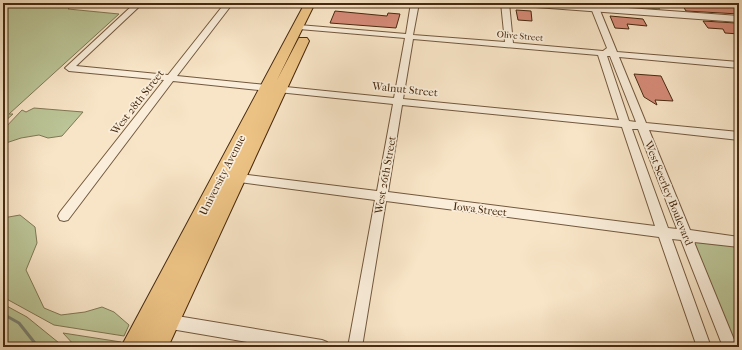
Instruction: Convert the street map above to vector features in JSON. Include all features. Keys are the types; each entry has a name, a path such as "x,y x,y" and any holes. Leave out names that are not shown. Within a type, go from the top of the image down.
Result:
{"main road":[{"name":"University Avenue","path":"304,27 310,3"},
{"name":"University Avenue","path":"133,347 229,177 304,27 320,3"},
{"name":"University Avenue","path":"156,347 169,321 229,177"}],"street":[{"name":"Walnut Street","path":"139,3 69,68 739,136"},
{"name":"West 28th Street","path":"64,216 229,3"},
{"name":"West 26th Street","path":"355,347 415,3"},
{"path":"505,3 509,45"},
{"path":"522,3 676,12 739,19"},
{"name":"West Seerley Boulevard","path":"595,8 608,39 609,53 642,126 730,347"},
{"name":"Olive Street","path":"304,27 739,65"},
{"name":"West Seerley Boulevard","path":"609,53 602,56 603,61 704,347"},
{"name":"Iowa Street","path":"229,177 739,242"},
{"path":"148,318 322,347"}],"green space":[{"path":"3,3 75,3 68,9 119,14 9,114 13,114 3,123"},
{"path":"604,3 649,3 660,9 607,5"},
{"path":"34,108 83,112 62,136 48,138 39,135 21,138 3,144 3,130 22,110 26,112"},
{"path":"20,215 35,227 37,243 26,270 44,308 61,315 85,312 102,307 114,312 129,325 124,336 54,325 3,297 3,218"},
{"path":"686,236 739,242 739,347 730,347"},
{"path":"3,304 27,317 64,347 3,347"},
{"path":"63,333 121,342 118,347 76,347"}],"building":[{"path":"681,3 739,3 739,14 686,11"},
{"path":"516,10 531,11 532,21 518,20"},
{"path":"335,11 387,16 388,13 400,14 396,28 330,23"},
{"path":"610,16 643,19 647,26 627,24 629,29 615,28"},
{"path":"703,21 736,23 739,28 739,34 725,33 723,29 708,28"},
{"path":"634,74 661,76 673,101 655,100 657,105 644,97"}],"waterway":[{"path":"3,314 19,323 38,347"}]}
